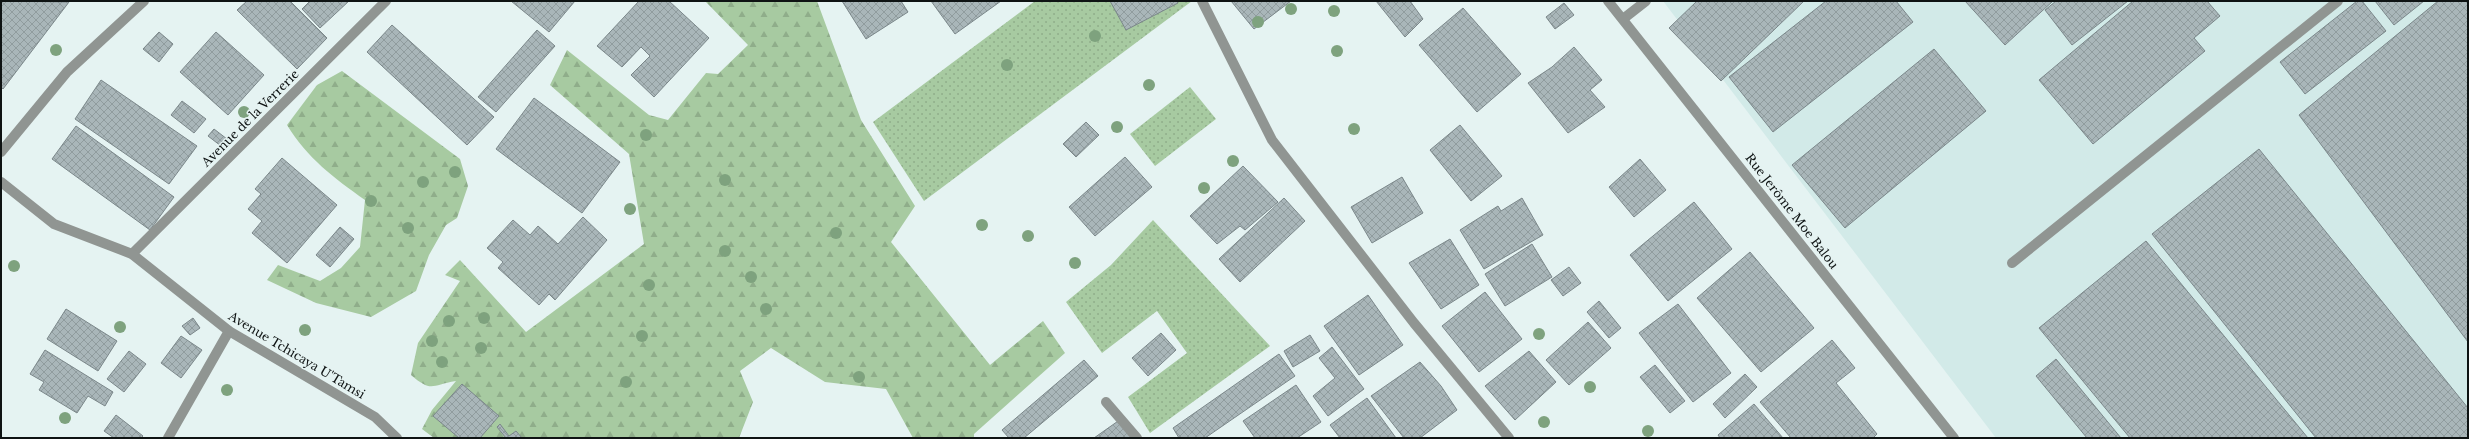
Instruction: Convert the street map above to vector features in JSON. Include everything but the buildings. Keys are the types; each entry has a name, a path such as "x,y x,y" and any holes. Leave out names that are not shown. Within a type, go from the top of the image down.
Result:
{"street":[{"path":"1,152 67,72 144,1"},
{"name":"Avenue de la Verrerie","path":"132,254 386,1"},
{"path":"1202,1 1272,140 1414,323 1510,438"},
{"name":"Rue Jerôme Moe Balou","path":"1608,1 1954,438"},
{"path":"1623,19 1646,1"},
{"path":"2012,263 2338,1"},
{"name":"Avenue Tchicaya U'Tamsi","path":"1,182 54,224 132,254 229,332 375,417 397,438"},
{"path":"168,438 229,332"},
{"path":"1106,402 1137,438"}],"shaded area":[{"path":"1663,1 2468,1 2468,438 1996,438"}],"green space":[{"path":"705,1 817,1 861,120 915,206 891,242 990,365 1043,321 1065,353 974,434 974,438 913,438 886,389 825,382 771,348 740,371 753,402 739,438 434,438 422,429 432,410 456,381 436,386 428,386 418,381 411,375 418,343 460,281 445,275 460,260 526,332 644,244 629,154 550,85 567,50 649,115 668,120 706,73 718,74 748,45"},
{"path":"1035,1 1192,1 924,201 873,122"},
{"path":"342,71 460,159 468,186 457,218 446,225 429,255 416,291 371,317 316,303 267,280 278,265 320,281 341,268 360,247 365,200 322,167 303,148 287,125 317,85"},
{"path":"1190,87 1216,119 1155,166 1130,134"},
{"path":"1153,220 1270,346 1150,433 1128,397 1187,353 1157,311 1102,353 1066,302 1111,265"}]}
